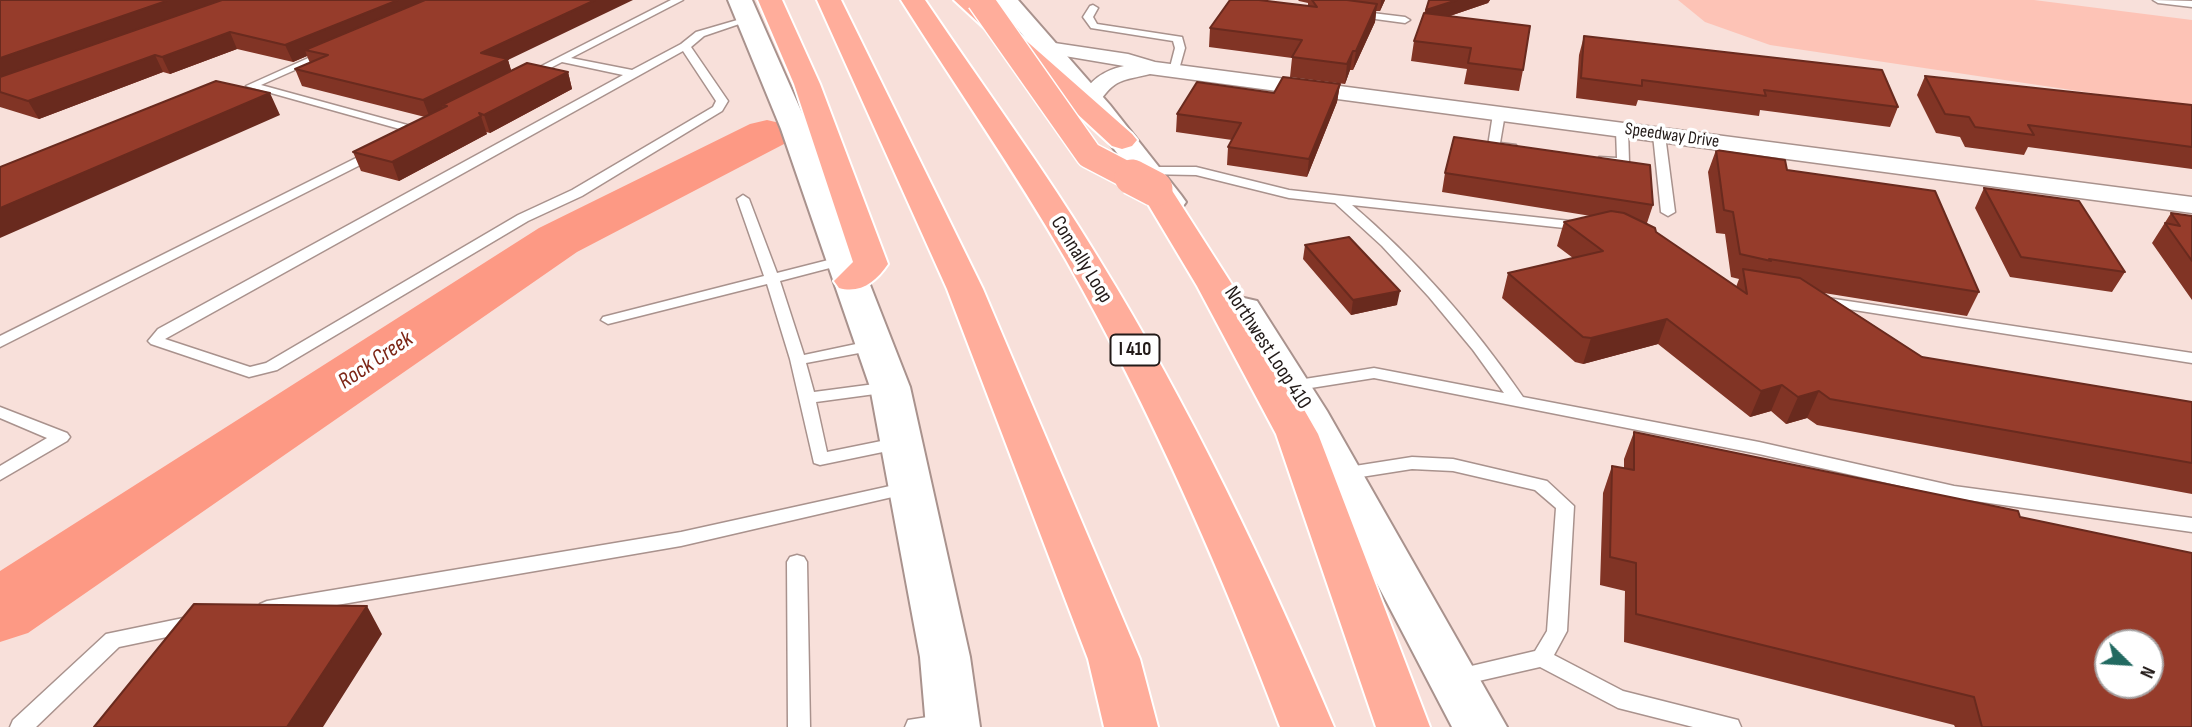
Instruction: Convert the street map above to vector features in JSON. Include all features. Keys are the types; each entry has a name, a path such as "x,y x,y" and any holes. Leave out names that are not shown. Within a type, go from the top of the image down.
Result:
{"highway":[{"path":"812,0 853,53"},
{"path":"829,0 965,289 1114,659 1131,727"},
{"name":"Connally Loop","path":"913,0 1080,255 1122,326 1167,411 1265,620 1307,727"},
{"path":"966,0 1141,167 1215,286 1297,434 1403,727"},
{"path":"980,0 1089,155 1141,167"},
{"path":"753,6 807,84 871,264 848,271"}],"main road":[{"name":"Northwest Loop 410","path":"1006,0 1090,99 1246,313 1292,386 1342,474 1480,727"},
{"path":"848,271 890,387 911,488 945,657 941,725"}],"street":[{"name":"Speedway Drive","path":"1048,48 1128,60 1163,69 2192,205"},
{"name":"Speedway Drive","path":"1090,99 1098,84 1108,76 1163,69"}],"lane":[{"path":"513,83 678,0"},
{"path":"2158,0 2192,4"},
{"path":"685,46 722,101 718,108 576,193 523,218 271,368 249,372 156,341 163,332 685,46 700,34 753,6"},
{"path":"1093,8 1088,17 1094,26 1178,39 1180,48 1163,69"},
{"path":"1351,13 1405,20"},
{"path":"238,90 336,50"},
{"path":"561,59 633,74"},
{"path":"2,338 424,128 251,86"},
{"path":"1499,114 1494,146 1520,149"},
{"path":"1584,157 1623,162 1622,130"},
{"path":"1660,135 1668,212"},
{"path":"1141,167 1196,171 1289,194 1594,227"},
{"path":"743,199 775,279 800,360 820,459 901,443"},
{"path":"1338,200 1381,240 1485,351 1517,400"},
{"path":"608,320 775,279 848,271"},
{"path":"1800,298 2192,358"},
{"path":"800,360 875,345"},
{"path":"1292,386 1374,373 1759,448 1954,492 2192,525"},
{"path":"809,398 890,387"},
{"path":"0,412 61,437 0,474"},
{"path":"1342,474 1412,463 1453,465 1541,485 1565,506 1557,631 1542,658"},
{"path":"242,614 681,539 911,488"},
{"path":"797,562 799,727"},
{"path":"21,727 113,640 216,619"},
{"path":"1451,678 1542,658 1619,699 1730,727"}],"shaded area":[{"path":"1678,0 2034,0 2192,20 2192,108 1770,45 1705,22"}],"building":[{"path":"0,0 169,0 0,58"},
{"path":"222,0 398,0 285,45 230,32 162,57 155,55 28,101 0,92 0,77"},
{"path":"425,0 595,0 481,53 508,59 423,100 295,69 328,55 305,50"},
{"path":"1230,0 1259,0 1317,7 1312,0 1347,0 1377,4 1356,51 1353,51 1347,64 1292,57 1302,40 1210,28"},
{"path":"1429,0 1457,0 1426,10"},
{"path":"1424,13 1530,26 1523,70 1468,63 1471,48 1414,41"},
{"path":"1584,36 1882,70 1898,107 1764,90 1766,96 1642,80 1642,86 1581,78"},
{"path":"527,63 568,72 484,115 479,113 481,116 392,162 353,152 447,106 442,105"},
{"path":"1925,76 2192,105 2192,147 2028,125 2034,135 1975,127 1969,117 1945,114"},
{"path":"1283,77 1340,84 1309,159 1228,147 1241,123 1177,114 1197,82 1274,93"},
{"path":"216,81 270,93 0,208 0,167"},
{"path":"1454,137 1650,165 1653,205 1445,173"},
{"path":"1716,150 1785,160 1787,170 1935,191 1979,292 1740,254 1733,212 1724,210"},
{"path":"1984,188 2079,201 2125,272 2021,257"},
{"path":"1611,211 1624,213 1655,228 1656,232 1747,294 1743,269 1800,278 1922,357 2192,402 2192,463 1830,399 1819,391 1798,397 1782,385 1761,391 1667,319 1591,338 1583,337 1508,273 1603,251 1564,222"},
{"path":"2171,213 2192,216 2192,261 2165,223 2180,226"},
{"path":"1349,237 1400,291 1353,300 1305,245"},
{"path":"1634,432 2018,511 2020,517 2192,553 2192,727 1982,727 1974,697 1636,614 1636,563 1610,557 1612,466 1634,470"},
{"path":"194,604 367,606 287,727 94,727"}],"waterway":[{"name":"Rock Creek","path":"0,611 558,240 767,134"}]}
